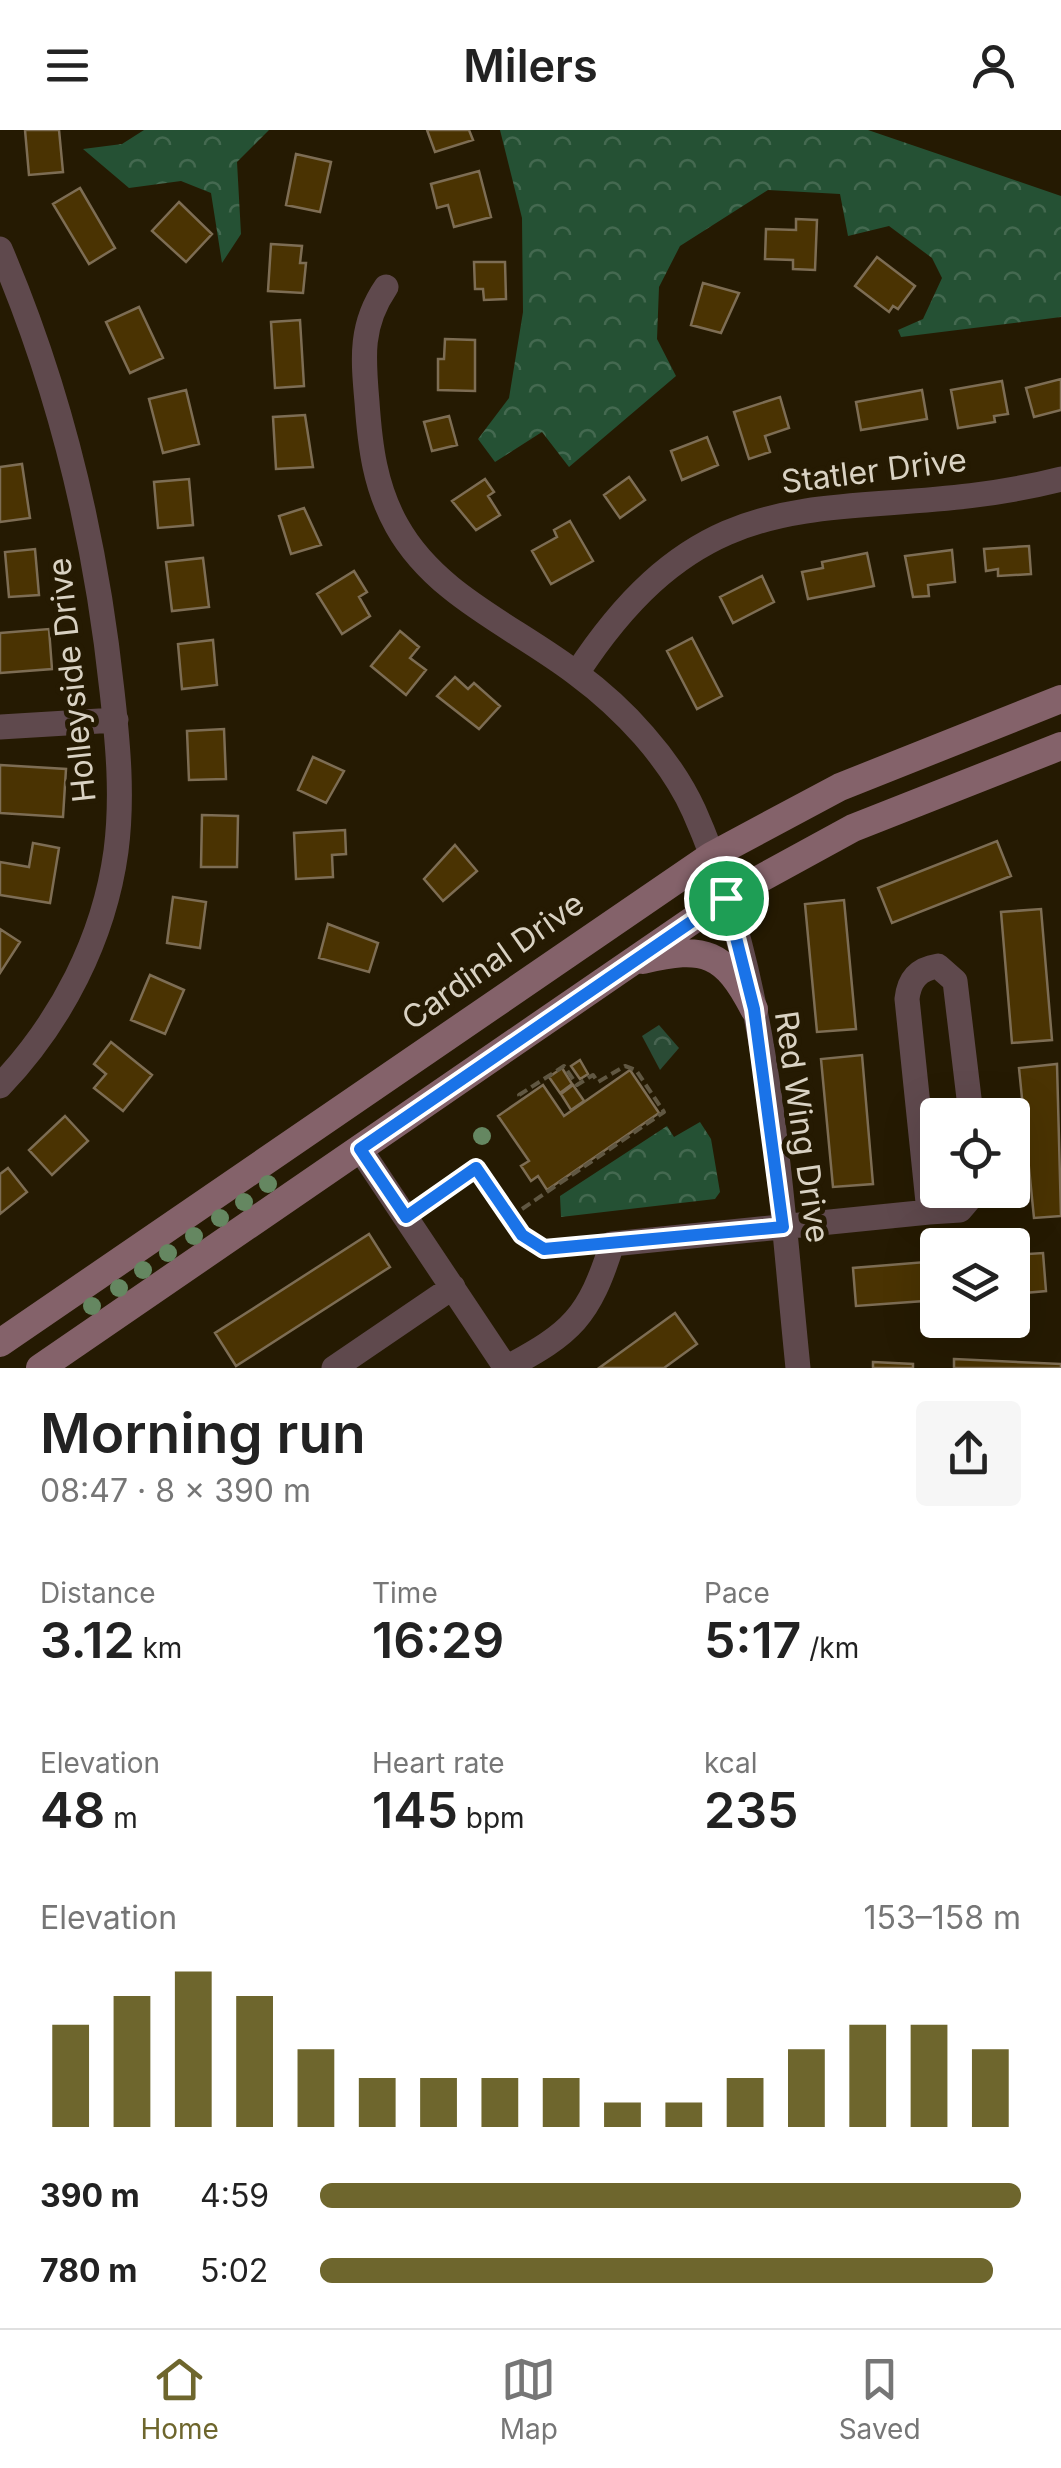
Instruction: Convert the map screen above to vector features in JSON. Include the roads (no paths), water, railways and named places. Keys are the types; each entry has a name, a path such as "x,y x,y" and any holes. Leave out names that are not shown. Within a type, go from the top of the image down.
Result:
{"main road":[{"name":"Cardinal Drive","path":"0,1344 712,856 840,786 1061,699"},
{"path":"40,1368 726,898 853,828 1061,746"},
{"path":"628,964 678,951 703,953 729,970 754,1009"}],"street":[{"name":"Holleyside Drive","path":"0,250 42,364 80,494 108,644 121,796 106,897 69,992 44,1032 0,1086"},
{"name":"Red Wing Drive","path":"386,287 374,305 362,344 371,455 396,526 416,554 465,598 577,674 634,726 693,808 712,856 754,1009 798,1368"},
{"name":"Statler Drive","path":"577,674 618,614 646,585 679,559 749,522 822,506 934,498 1061,479"},
{"path":"0,726 116,720"},
{"path":"920,1120 907,1000 914,977 927,968 950,972 955,981 969,1098"},
{"path":"360,1149 506,1368 575,1326 598,1289 612,1244 962,1208"},
{"path":"930,1208 930,1212"},
{"path":"334,1368 453,1287"}],"lane":[{"path":"406,1217 476,1168 532,1244 555,1250 612,1244"}]}
